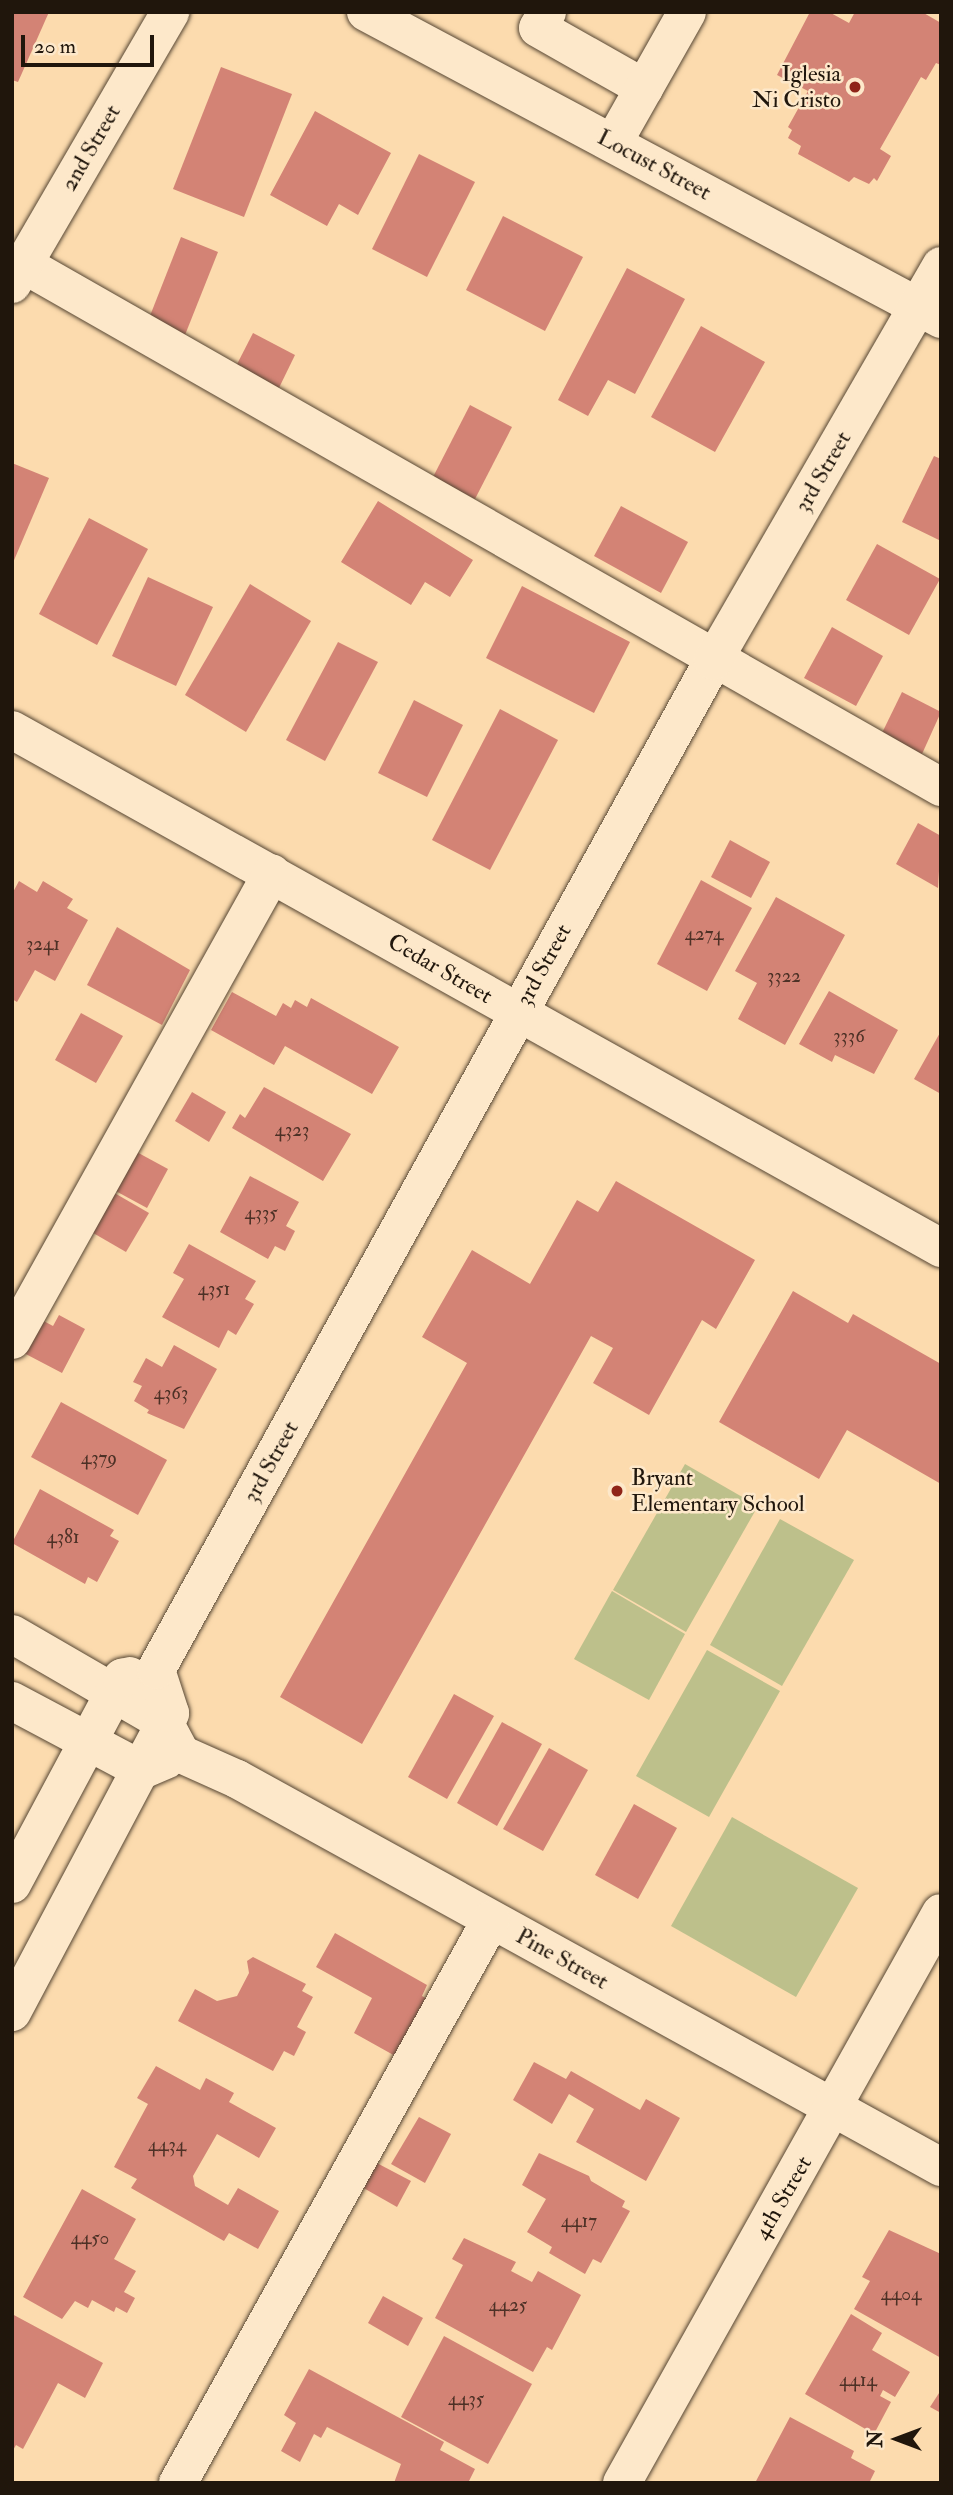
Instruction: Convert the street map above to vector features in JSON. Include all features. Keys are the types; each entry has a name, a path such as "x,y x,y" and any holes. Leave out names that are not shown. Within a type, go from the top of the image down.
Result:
{"street":[{"name":"2nd Street","path":"18,274 170,12"},
{"name":"Locust Street","path":"366,12 930,313"},
{"path":"547,12 538,28 644,88"},
{"path":"613,143 687,12"},
{"name":"3rd Street","path":"156,1670 713,660 930,313 941,265"},
{"path":"18,274 941,788"},
{"name":"Cedar Street","path":"12,730 941,1248"},
{"path":"12,1340 272,873"},
{"name":"Pine Street","path":"12,1634 115,1691 173,1738 237,1779 941,2167"},
{"path":"12,1884 122,1678 156,1670 170,1713 173,1738 142,1770 12,2012"},
{"path":"12,1701 142,1770"},
{"name":"4th Street","path":"622,2483 834,2109 941,1913"},
{"path":"178,2483 491,1920"}],"green space":[{"path":"685,1464 758,1506 686,1632 613,1590"},
{"path":"780,1519 854,1560 782,1686 710,1645"},
{"path":"612,1591 685,1634 649,1700 574,1659"},
{"path":"707,1650 780,1691 709,1817 636,1776"},
{"path":"732,1817 858,1888 796,1997 671,1926"}],"building":[{"path":"12,12 49,12 18,82 12,80"},
{"path":"810,12 829,12 849,23 855,12 922,12 941,23 941,65 936,63 926,80 921,77 880,149 891,156 877,181 874,178 869,184 854,177 849,182 798,154 801,146 788,138 792,130 788,127 808,91 777,75"},
{"path":"221,67 292,94 244,217 173,189"},
{"path":"315,111 391,153 358,215 339,204 327,226 270,195"},
{"path":"419,154 475,182 427,277 372,249"},
{"path":"503,216 583,257 545,331 466,290"},
{"path":"181,237 218,252 183,340 146,326"},
{"path":"627,268 685,299 635,394 608,380 588,416 558,400"},
{"path":"701,326 765,362 715,452 651,417"},
{"path":"253,333 295,355 276,394 233,372"},
{"path":"470,405 512,427 475,499 433,477"},
{"path":"934,456 941,459 941,541 902,522"},
{"path":"12,463 49,478 12,565"},
{"path":"378,501 473,560 450,597 425,582 411,605 341,562"},
{"path":"621,506 688,542 661,593 594,556"},
{"path":"89,518 148,549 97,645 39,614"},
{"path":"877,544 940,579 909,635 846,600"},
{"path":"148,577 213,607 176,686 112,656"},
{"path":"250,584 311,621 246,732 185,695"},
{"path":"522,586 630,642 594,713 486,658"},
{"path":"832,627 883,656 856,706 804,678"},
{"path":"338,642 378,662 325,761 286,740"},
{"path":"902,692 941,712 922,754 882,733"},
{"path":"414,700 463,725 427,797 378,773"},
{"path":"500,709 558,740 490,870 432,840"},
{"path":"918,823 941,836 938,888 896,864"},
{"path":"730,840 770,862 751,898 711,877"},
{"path":"701,880 752,908 707,991 657,964"},
{"path":"19,881 37,892 43,881 73,899 67,908 88,920 55,981 35,970 17,1002 12,999 12,894"},
{"path":"776,897 845,935 785,1045 738,1019 757,983 735,971"},
{"path":"117,927 190,970 162,1025 87,985"},
{"path":"829,991 898,1030 874,1074 835,1055 832,1062 799,1044"},
{"path":"232,992 276,1016 283,1003 291,1008 295,1000 307,1007 311,998 399,1047 372,1094 285,1046 274,1065 211,1030"},
{"path":"81,1013 123,1036 96,1083 55,1060"},
{"path":"941,1031 941,1094 914,1079"},
{"path":"264,1087 351,1134 323,1181 232,1128 240,1114 245,1118"},
{"path":"192,1092 226,1112 209,1142 175,1121"},
{"path":"133,1150 168,1169 147,1208 112,1189"},
{"path":"250,1176 299,1202 286,1226 295,1231 285,1251 275,1246 268,1259 220,1232"},
{"path":"616,1181 755,1260 716,1329 702,1320 649,1415 593,1383 613,1348 591,1336 362,1744 280,1697 467,1363 422,1337 472,1250 530,1284 577,1200 598,1212"},
{"path":"111,1191 149,1213 126,1252 88,1230"},
{"path":"189,1244 256,1281 245,1299 254,1304 236,1335 228,1330 219,1348 162,1317 184,1279 173,1273"},
{"path":"793,1291 848,1323 853,1314 941,1364 941,1484 847,1430 819,1479 719,1422"},
{"path":"59,1315 85,1329 62,1373 20,1351 38,1318 53,1326"},
{"path":"174,1345 217,1369 184,1429 147,1413 149,1410 134,1401 142,1386 133,1382 146,1358 162,1367"},
{"path":"61,1402 167,1460 138,1515 31,1457"},
{"path":"40,1489 114,1530 110,1536 119,1541 97,1582 88,1577 85,1584 12,1543"},
{"path":"454,1694 494,1716 447,1799 408,1777"},
{"path":"502,1722 542,1744 497,1826 457,1803"},
{"path":"549,1748 588,1770 543,1851 503,1829"},
{"path":"634,1804 677,1828 638,1899 595,1875"},
{"path":"335,1933 427,1985 422,1996 429,2000 397,2057 354,2033 372,1998 316,1967"},
{"path":"253,1957 306,1984 302,1991 313,1997 297,2027 306,2032 294,2056 284,2051 273,2071 178,2021 195,1989 217,2001 237,1996 249,1973 247,1961"},
{"path":"534,2062 566,2079 571,2071 640,2110 646,2099 680,2118 646,2181 576,2142 594,2109 569,2094 552,2124 513,2100"},
{"path":"156,2066 200,2090 206,2078 234,2093 229,2102 276,2128 259,2158 217,2134 193,2176 195,2186 228,2205 238,2188 279,2211 258,2249 229,2233 224,2241 131,2188 137,2179 114,2167 148,2104 137,2098"},
{"path":"419,2117 451,2134 425,2183 391,2164"},
{"path":"539,2153 589,2176 591,2181 625,2201 622,2207 630,2211 601,2263 593,2259 585,2274 549,2253 552,2247 527,2232 546,2199 522,2185"},
{"path":"373,2161 411,2181 397,2207 360,2186"},
{"path":"82,2189 136,2219 114,2259 136,2271 124,2292 135,2298 127,2313 116,2307 114,2312 92,2300 88,2308 75,2301 62,2319 23,2297"},
{"path":"889,2230 941,2254 941,2358 854,2309 870,2281 862,2277"},
{"path":"464,2238 516,2262 511,2271 532,2282 538,2271 581,2295 552,2350 547,2347 533,2372 435,2318 463,2265 452,2259"},
{"path":"383,2296 423,2318 408,2346 368,2323"},
{"path":"12,2314 103,2363 85,2398 58,2383 23,2449 16,2445 12,2452"},
{"path":"851,2314 882,2333 872,2350 910,2372 895,2397 883,2390 880,2396 891,2402 874,2434 805,2394"},
{"path":"444,2336 532,2384 488,2464 401,2417"},
{"path":"309,2369 444,2442 440,2450 475,2469 468,2483 394,2483 401,2464 327,2427 321,2438 314,2434 300,2462 281,2451 296,2423 284,2415"},
{"path":"941,2390 941,2413 930,2407"},
{"path":"790,2417 854,2451 851,2458 875,2471 869,2483 755,2483"}],"place":[{"name":"Iglesia Ni Cristo","path":"855,87"},
{"name":"Bryant Elementary School","path":"617,1491"}]}
